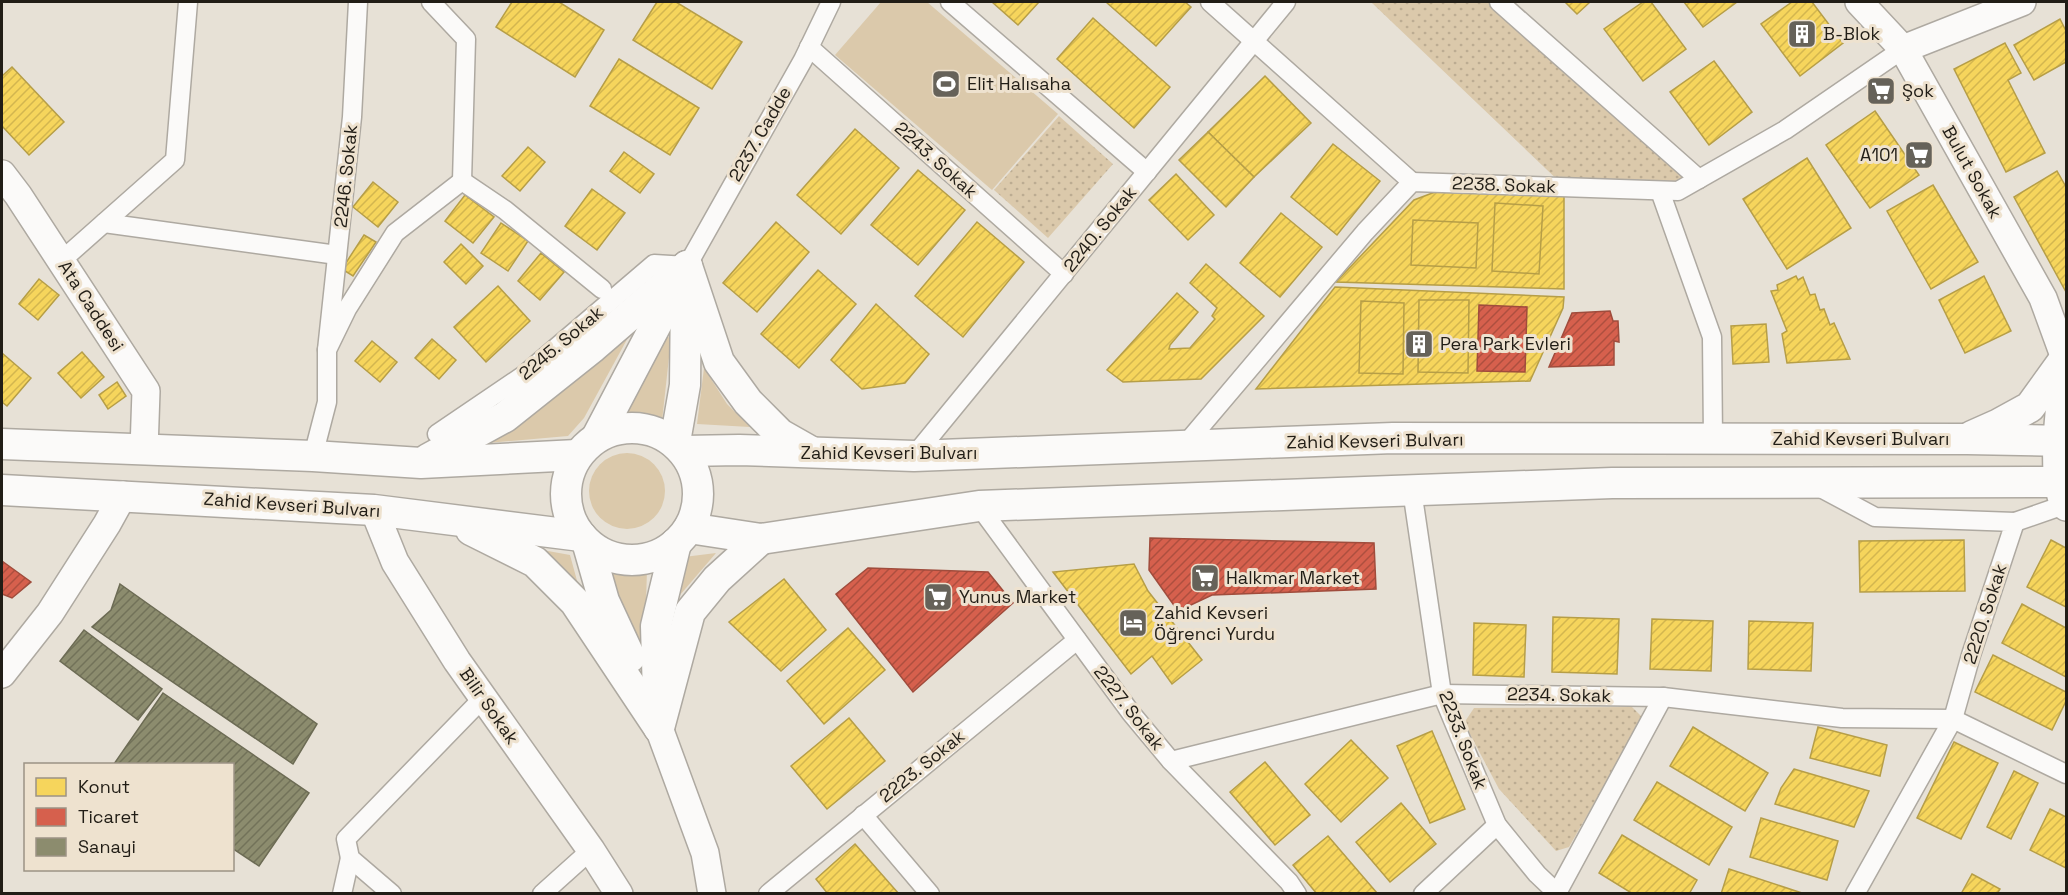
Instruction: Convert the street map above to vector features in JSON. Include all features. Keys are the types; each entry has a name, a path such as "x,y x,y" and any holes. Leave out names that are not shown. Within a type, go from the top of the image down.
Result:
{"main road":[{"path":"659,728 629,653 604,601 585,541 570,519 566,499 567,478 687,266"},
{"path":"680,446 685,385 687,266"},
{"path":"687,266 719,362 748,402 780,434 813,453"},
{"path":"421,463 505,417 593,347 687,266"},
{"path":"1967,439 2030,407 2066,358"},
{"path":"8,439 144,450 313,456 421,463 587,446 626,428 664,435 680,446 692,468 697,488 696,508 682,536 656,626 659,728"},
{"name":"Zahid Kevseri Bulvarı","path":"680,446 914,456 1393,438 2062,441"},
{"path":"585,541 605,555 623,560 642,560 661,554 682,536 761,539 979,506 1612,483 1810,482 2064,494"},
{"name":"Zahid Kevseri Bulvarı","path":"2,490 374,510 585,541"},
{"path":"443,519 480,534 535,562 575,602 659,728"},
{"path":"659,728 690,612 717,579 761,539"}],"street":[{"path":"62,261 175,160 188,2"},
{"name":"2246. Sokak","path":"313,456 327,402 327,350 352,117 358,2"},
{"path":"431,2 466,39 462,181 505,210 602,289"},
{"name":"2237. Cadde","path":"687,266 809,47 831,2"},
{"path":"950,2 1147,172"},
{"path":"1184,446 1365,232 1412,182 1210,2"},
{"name":"2240. Sokak","path":"914,456 1286,2"},
{"path":"1499,2 1699,179"},
{"name":"Bulut Sokak","path":"1858,2 1903,49 2043,298 2066,358"},
{"path":"1903,49 2022,2"},
{"name":"2243. Sokak","path":"809,47 1064,274"},
{"name":"2238. Sokak","path":"1412,182 1678,191 1785,130 1903,49"},
{"name":"Ata Caddesi","path":"2,174 62,261 146,391 144,450"},
{"name":"2246. Sokak","path":"327,350 347,309 395,233 462,181"},
{"path":"1660,191 1712,337 1713,439"},
{"path":"104,223 337,255"},
{"name":"2245. Sokak","path":"437,434 524,375 654,264 687,266"},
{"path":"1810,482 1875,517 2015,522 2064,494 2062,441 2066,358"},
{"name":"2233. Sokak","path":"1412,490 1442,694 1497,825 1537,874 1558,893"},
{"path":"2,674 50,613 123,495"},
{"name":"2227. Sokak","path":"979,506 1131,713 1287,890"},
{"name":"Bilir Sokak","path":"374,510 395,562 457,661 591,850 619,894"},
{"name":"2220. Sokak","path":"1855,894 1953,718 1971,655 2015,522"},
{"name":"2223. Sokak","path":"768,894 1077,640"},
{"name":"2234. Sokak","path":"1172,761 1442,694 1663,697 1842,718 1953,718"},
{"path":"1558,893 1663,697"},
{"path":"342,894 350,858 346,839 483,698"},
{"path":"1953,718 2067,774"},
{"path":"659,728 705,853 712,894"},
{"path":"863,815 930,894"},
{"path":"1423,894 1497,825"},
{"path":"542,894 591,850"},
{"path":"350,858 392,894"}],"shaded area":[{"name":"Elit Halısaha","path":"881,2 927,2 1058,114 992,190 835,55"},
{"path":"1371,2 1499,2 1699,179 1678,191 1565,187"},
{"path":"1059,116 1113,164 1048,238 994,190"},
{"path":"636,323 584,418 568,436 487,443"},
{"path":"667,336 671,339 662,421 626,414"},
{"path":"704,368 727,404 750,427 697,424"},
{"path":"620,453 634,453 648,459 659,470 665,484 662,506 654,518 634,529 620,529 606,523 595,512 589,498 589,484 595,470 606,459"},
{"path":"526,547 570,555 579,588"},
{"path":"716,553 680,595 684,557"},
{"path":"647,569 645,637 638,643 632,640 609,570"},
{"path":"1632,707 1643,718 1569,847 1556,851 1499,789 1464,723 1474,708"}],"building: Konut":[{"path":"512,2 559,2 604,30 575,77 496,27"},
{"path":"657,2 676,2 742,42 712,89 633,40"},
{"path":"992,2 1039,2 1018,25"},
{"path":"1106,2 1185,2 1191,7 1156,46"},
{"path":"1565,2 1590,2 1577,14"},
{"path":"1643,2 1651,2 1686,49 1643,81 1604,29"},
{"path":"1684,2 1737,2 1703,27"},
{"name":"B-Blok","path":"1792,2 1812,2 1843,43 1800,76 1761,24"},
{"path":"1093,18 1170,87 1134,128 1057,59"},
{"path":"2060,19 2066,31 2066,62 2034,80 2014,45"},
{"path":"2005,43 2021,73 2008,80 2045,153 2006,172 1954,69"},
{"path":"619,59 699,108 670,155 590,106"},
{"path":"1714,61 1752,112 1709,145 1670,92"},
{"path":"12,67 64,122 29,155 2,126 2,76"},
{"path":"1265,76 1311,123 1254,177 1208,132"},
{"path":"1875,111 1919,175 1870,208 1826,145"},
{"path":"855,129 899,168 841,234 797,195"},
{"path":"1208,132 1254,177 1226,207 1179,160"},
{"path":"1333,144 1380,181 1337,235 1291,197"},
{"path":"528,147 545,162 520,191 502,176"},
{"path":"624,152 654,174 640,193 610,171"},
{"path":"1807,158 1851,228 1787,269 1743,199"},
{"path":"918,170 965,210 918,265 871,225"},
{"path":"2057,171 2066,187 2066,292 2014,197"},
{"path":"1176,174 1214,215 1188,240 1149,200"},
{"path":"373,182 398,202 378,227 353,207"},
{"path":"1933,185 1978,262 1931,289 1887,211"},
{"path":"592,189 625,213 597,250 565,226"},
{"path":"1435,192 1564,196 1564,289 1336,282 1414,200"},
{"path":"465,195 494,217 473,243 445,221"},
{"path":"1495,203 1543,206 1539,274 1492,271"},
{"path":"1281,213 1322,247 1280,297 1240,263"},
{"path":"1413,220 1478,223 1476,268 1411,265"},
{"path":"776,222 809,252 757,312 723,283"},
{"path":"977,222 1024,262 963,337 915,296"},
{"path":"501,223 528,241 508,271 481,253"},
{"path":"364,235 376,242 353,276 342,269"},
{"path":"461,244 483,266 466,284 444,262"},
{"path":"541,253 564,272 540,300 518,281"},
{"path":"1206,264 1264,316 1201,379 1123,382 1107,370 1177,293 1198,312 1169,349 1190,348 1215,319 1212,316 1217,308 1190,283"},
{"path":"818,270 856,304 799,368 761,334"},
{"path":"1796,276 1798,280 1803,277 1810,295 1815,294 1820,310 1824,309 1830,325 1834,323 1850,359 1787,363 1782,334 1787,331 1771,291 1778,290 1777,285"},
{"path":"1984,276 2011,331 1965,353 1939,300"},
{"path":"39,279 59,295 38,320 19,304"},
{"path":"498,286 530,321 486,362 454,327"},
{"name":"Pera Park Evleri","path":"1335,287 1564,297 1563,308 1530,381 1256,389"},
{"path":"1419,300 1469,300 1468,373 1418,372"},
{"path":"1361,301 1404,303 1403,374 1359,373"},
{"path":"876,304 929,354 905,383 862,389 831,360"},
{"path":"1766,324 1769,362 1733,364 1731,326"},
{"path":"432,339 456,360 439,379 415,358"},
{"path":"372,341 397,362 380,382 355,361"},
{"path":"82,352 104,377 81,398 58,373"},
{"path":"2,353 31,378 7,406 2,402"},
{"path":"117,382 126,396 108,409 99,395"},
{"path":"1964,540 1965,591 1860,592 1859,541"},
{"path":"2051,540 2066,548 2066,607 2027,587"},
{"name":"Zahid Kevseri Öğrenci Yurdu","path":"1134,564 1148,591 1202,660 1172,684 1152,656 1131,674 1053,572"},
{"path":"784,579 826,630 781,671 729,622"},
{"path":"2022,604 2066,628 2066,677 2002,643"},
{"path":"1553,617 1619,619 1617,674 1552,672"},
{"path":"1652,619 1713,621 1711,671 1650,669"},
{"path":"1749,621 1813,623 1811,671 1748,669"},
{"path":"1474,623 1526,625 1524,677 1473,675"},
{"path":"848,628 885,670 824,724 787,681"},
{"path":"1993,655 2066,692 2066,701 2052,730 1975,692"},
{"path":"849,718 885,761 827,809 791,766"},
{"path":"1693,727 1768,773 1745,811 1670,766"},
{"path":"1818,727 1887,745 1880,776 1810,758"},
{"path":"1432,731 1465,809 1430,823 1397,746"},
{"path":"1351,740 1388,778 1341,822 1305,784"},
{"path":"1954,742 1998,763 1961,839 1917,818"},
{"path":"1265,762 1310,815 1275,845 1230,792"},
{"path":"1794,769 1869,791 1854,827 1775,804 1781,788"},
{"path":"2014,771 2038,783 2011,839 1987,827"},
{"path":"1657,782 1732,827 1709,865 1634,820"},
{"path":"1401,803 1436,844 1390,882 1356,842"},
{"path":"2050,809 2066,817 2066,868 2030,850"},
{"path":"1761,818 1838,841 1827,880 1750,857"},
{"path":"1622,835 1697,880 1689,894 1633,894 1599,873"},
{"path":"1328,836 1376,894 1317,894 1293,865"},
{"path":"855,844 899,894 828,894 816,879"},
{"path":"1729,869 1805,894 1721,894"},
{"path":"1972,874 2000,889 1997,894 1961,894"}],"building: Ticaret":[{"path":"1479,305 1527,307 1525,372 1477,371"},
{"path":"1610,311 1613,321 1618,321 1619,342 1614,341 1614,365 1549,367 1572,313"},
{"path":"1150,538 1374,543 1376,589 1212,595 1178,611 1149,570"},
{"path":"2,561 31,582 12,598 2,594"},
{"path":"868,568 988,572 1013,603 913,692 836,594"}],"building: Sanayi":[{"path":"120,584 317,724 293,764 92,627 111,610"},
{"path":"84,630 162,689 138,720 60,661"},
{"path":"163,693 309,793 259,866 234,849 234,763 115,763"}],"place":[{"name":"B-Blok","path":"1802,34"},
{"name":"Elit Halısaha","path":"946,84"},
{"name":"Şok","path":"1881,91"},
{"name":"A101","path":"1919,155"},
{"name":"Pera Park Evleri","path":"1419,344"},
{"name":"Halkmar Market","path":"1205,578"},
{"name":"Yunus Market","path":"938,597"},
{"name":"Zahid Kevseri Öğrenci Yurdu","path":"1133,623"}]}
